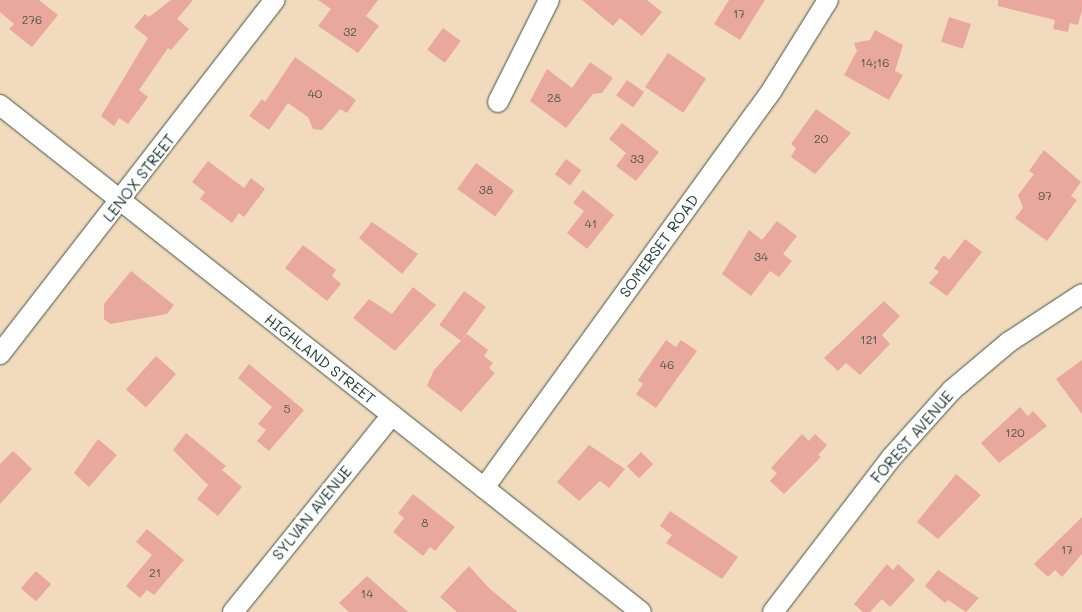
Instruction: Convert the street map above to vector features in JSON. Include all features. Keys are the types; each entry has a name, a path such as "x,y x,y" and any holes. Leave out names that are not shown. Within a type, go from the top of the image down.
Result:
{"street":[{"name":"LENOX STREET","path":"0,354 121,201 275,0"},
{"path":"498,102 548,0"},
{"name":"SOMERSET ROAD","path":"484,488 772,90 828,0"},
{"name":"HIGHLAND STREET","path":"0,105 641,612"},
{"name":"FOREST AVENUE","path":"773,612 891,458 952,390 1009,342 1082,294"},
{"name":"SYLVAN AVENUE","path":"233,612 392,415"}],"building":[{"path":"0,0 39,0 58,15 32,47 9,29 14,24 0,12"},
{"path":"171,0 193,0 177,19 189,29 171,50 168,48 139,90 148,97 128,124 119,118 114,126 101,116 148,38 134,27 145,14 149,17"},
{"path":"318,0 378,0 366,16 379,26 358,53 318,26 331,9"},
{"path":"582,0 647,0 662,12 642,36 620,18 613,26"},
{"path":"729,0 765,0 740,40 714,24"},
{"path":"998,0 1082,0 1082,10 1078,25 1070,23 1068,32 1053,29 1055,20 998,6"},
{"path":"949,17 971,24 963,49 941,42"},
{"path":"443,28 461,41 445,63 427,50"},
{"path":"875,30 903,45 895,71 903,75 889,100 844,75 857,51 854,43 870,40"},
{"path":"668,53 706,79 683,113 645,87"},
{"path":"295,57 356,100 347,113 340,109 322,130 313,129 308,117 288,103 269,130 249,116 262,99 265,102"},
{"path":"590,62 613,78 602,93 593,94 566,128 530,101 547,69 572,88"},
{"path":"627,80 644,92 633,108 616,96"},
{"path":"816,109 851,133 815,174 791,157 796,148 791,144"},
{"path":"622,123 659,152 636,181 616,166 626,153 609,139"},
{"path":"1044,150 1081,182 1071,196 1077,200 1047,241 1015,218 1023,208 1018,195 1034,174 1029,171"},
{"path":"566,159 581,170 570,186 555,174"},
{"path":"208,161 244,188 251,178 265,189 244,217 239,213 232,223 200,199 205,192 192,182"},
{"path":"476,163 514,191 495,217 457,189"},
{"path":"583,190 614,215 587,249 567,233 584,211 573,203"},
{"path":"777,221 797,236 783,254 792,261 779,277 770,271 751,296 722,274 749,230 762,240"},
{"path":"372,222 418,254 402,274 359,238"},
{"path":"965,239 982,252 947,296 929,283 939,272 934,268 944,255 949,260"},
{"path":"303,245 336,270 332,276 341,284 327,301 285,268"},
{"path":"131,271 174,305 167,314 110,324 104,319 104,304"},
{"path":"413,287 436,305 395,351 353,318 369,299 392,314"},
{"path":"464,291 486,307 461,341 439,325"},
{"path":"884,301 900,316 882,335 890,344 860,375 846,363 838,371 824,358"},
{"path":"467,334 488,350 484,356 493,363 489,368 495,373 461,412 427,386 434,370"},
{"path":"666,340 676,347 681,340 697,351 656,408 636,394 643,384 638,380"},
{"path":"156,356 176,374 146,408 126,389"},
{"path":"1082,360 1082,414 1056,379"},
{"path":"249,364 304,410 269,451 257,441 266,430 258,424 272,407 238,378"},
{"path":"1020,407 1028,416 1033,411 1047,426 999,463 981,443"},
{"path":"186,433 226,466 222,470 242,487 218,516 197,499 208,485 173,450"},
{"path":"802,434 809,441 815,434 827,445 818,455 821,457 784,494 770,481 777,473 771,468"},
{"path":"98,439 117,455 89,487 74,473"},
{"path":"589,445 625,469 609,488 600,481 579,501 557,482"},
{"path":"13,451 32,469 0,504 0,464"},
{"path":"641,452 653,464 639,478 627,466"},
{"path":"956,474 981,495 938,539 917,522"},
{"path":"413,494 455,527 435,551 430,547 423,556 393,532 404,518 398,513"},
{"path":"670,511 738,557 722,579 666,543 672,535 660,526"},
{"path":"1082,517 1082,554 1062,577 1055,570 1048,577 1034,564"},
{"path":"147,529 184,560 154,595 147,590 140,598 126,586 152,555 136,542"},
{"path":"887,564 893,570 898,564 915,580 890,607 882,599 870,612 863,612 854,604"},
{"path":"469,566 489,588 518,612 457,612 440,597"},
{"path":"938,570 979,598 966,612 948,600 945,603 925,586"},
{"path":"36,571 51,584 36,601 21,588"},
{"path":"367,576 408,612 349,612 339,603"}]}
